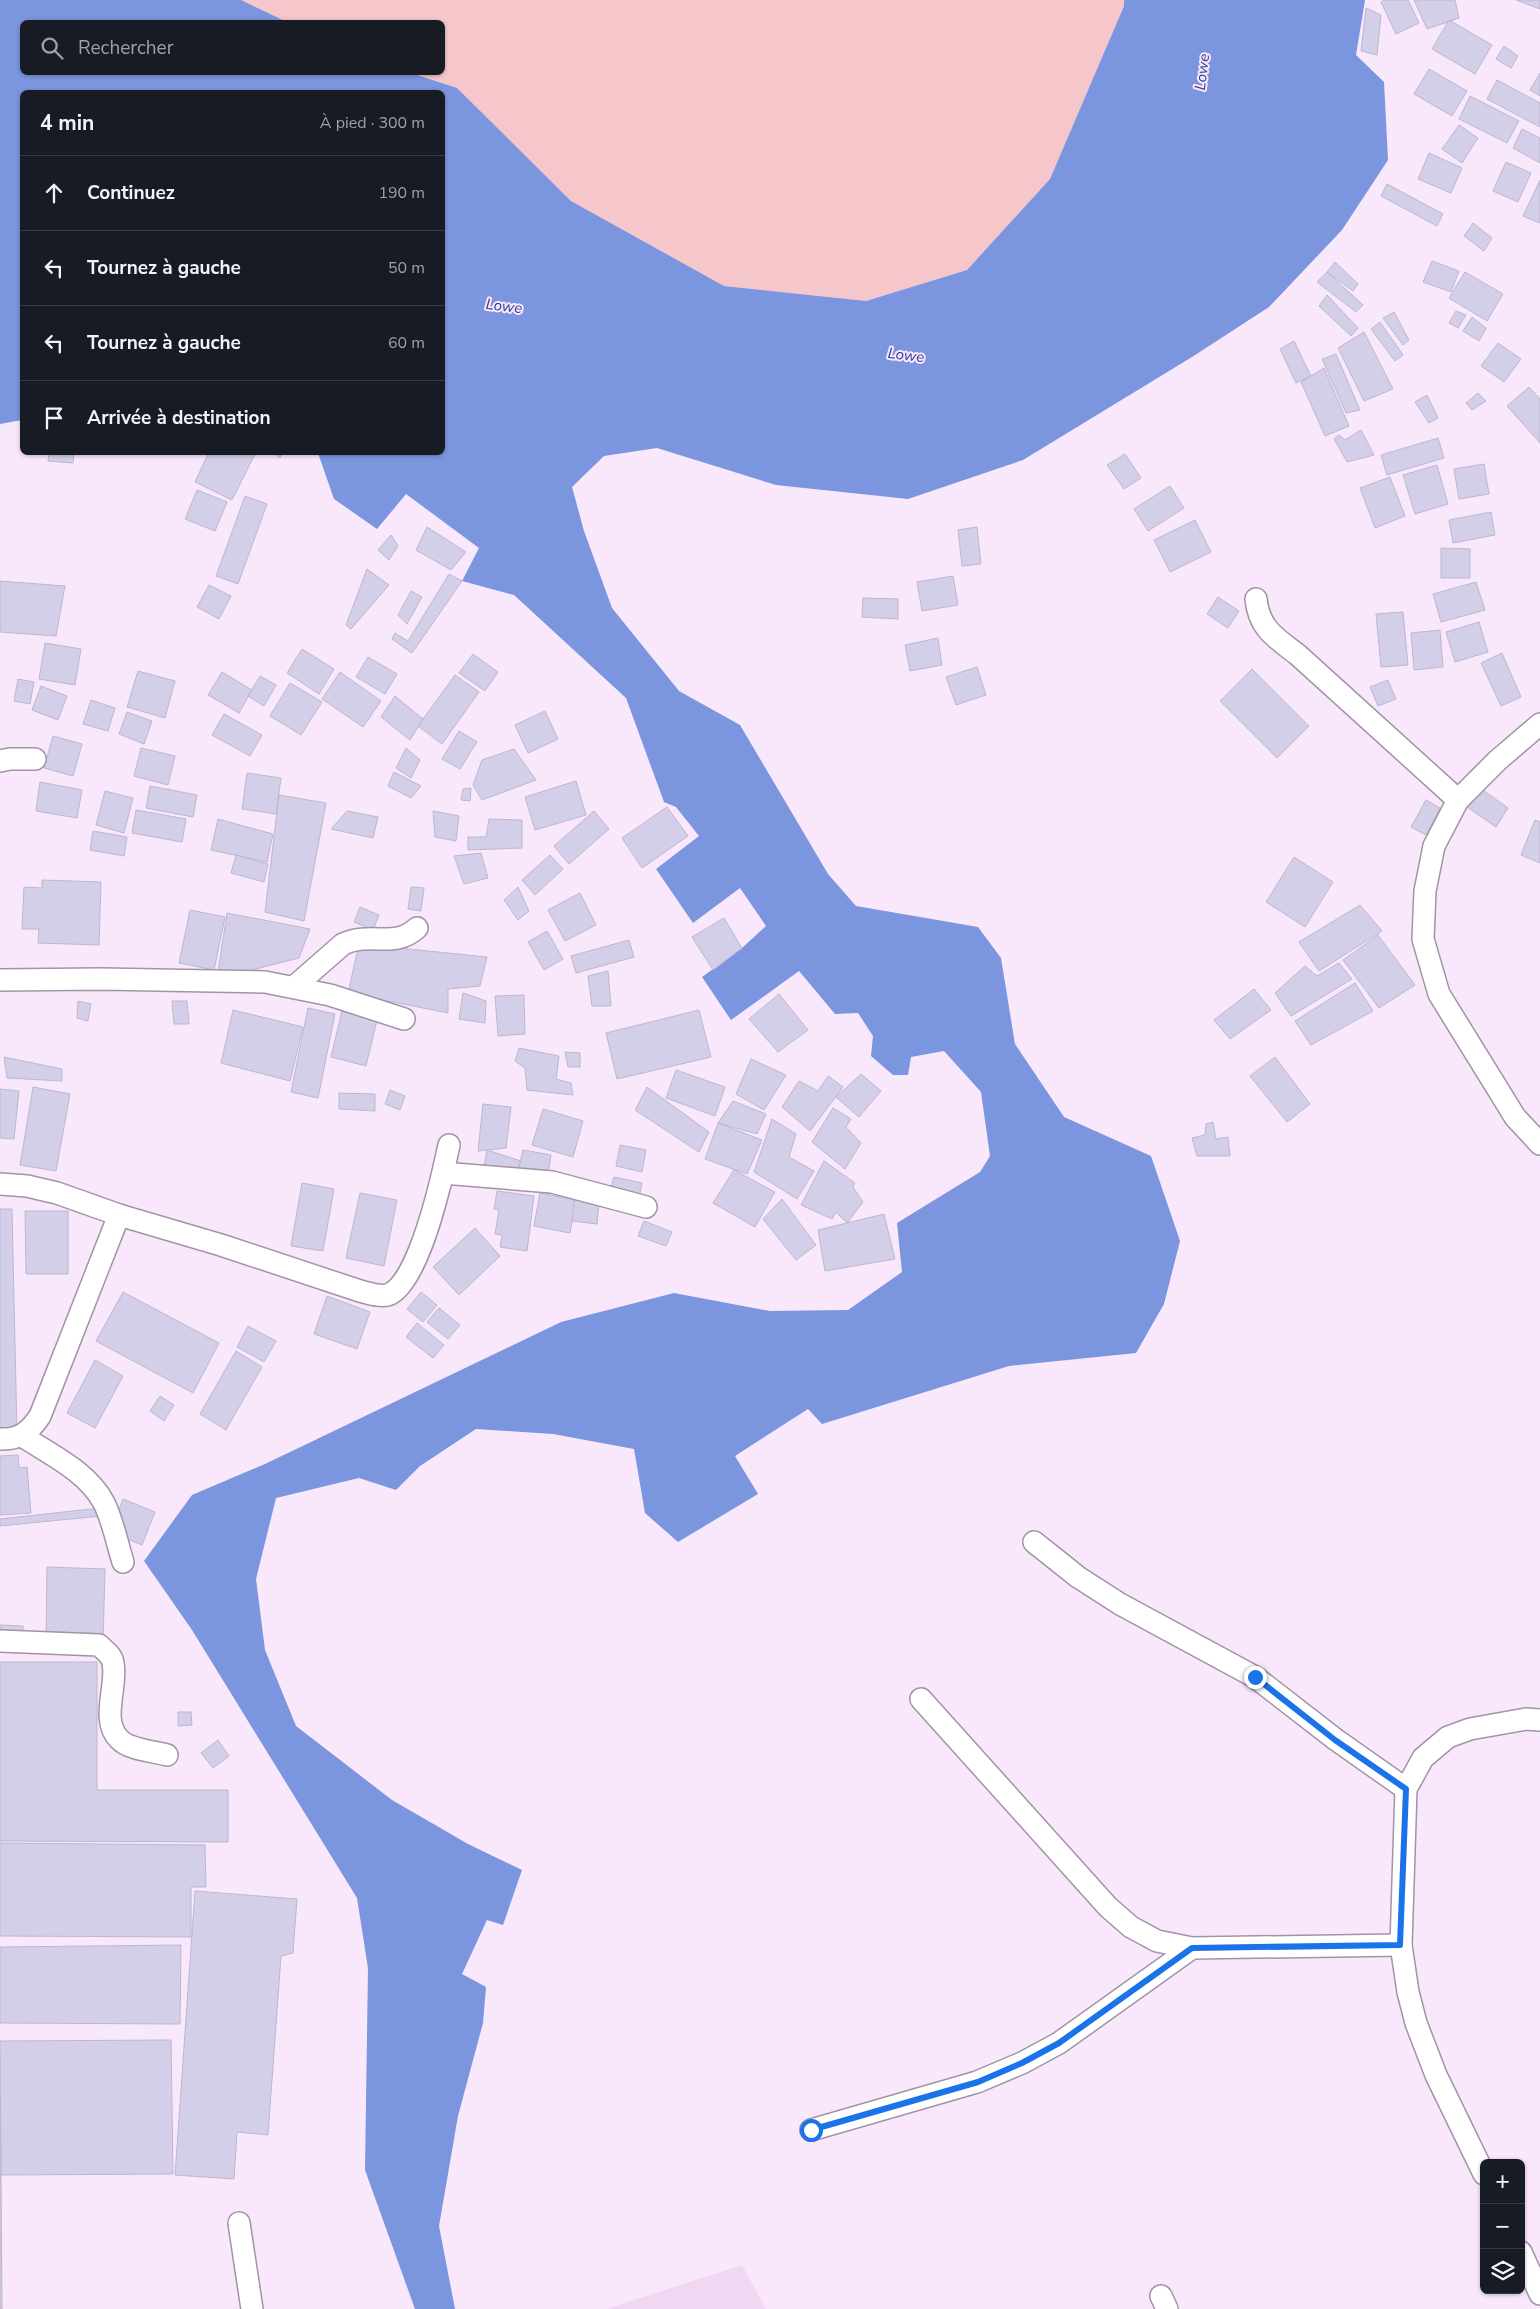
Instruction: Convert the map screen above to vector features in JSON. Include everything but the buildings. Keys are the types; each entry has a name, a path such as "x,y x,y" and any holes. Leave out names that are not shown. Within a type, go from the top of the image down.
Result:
{"street":[{"path":"1256,599 1257,614 1272,634 1298,655 1458,800"},
{"path":"1540,724 1498,760 1458,800 1434,846 1425,891 1424,940 1439,994 1515,1117 1540,1144"},
{"path":"0,761 35,759"},
{"path":"295,986 330,954 352,940 369,938 401,939 417,928"},
{"path":"0,980 101,979 265,982 295,986 330,995 404,1019"},
{"path":"0,1184 27,1186 50,1192 119,1215 221,1245 360,1291 377,1295 390,1294 402,1283 418,1257 449,1146"},
{"path":"443,1173 552,1182 646,1206"},
{"path":"0,1439 22,1436 31,1429 40,1416 119,1215"},
{"path":"22,1436 78,1472 97,1491 105,1504 123,1562"},
{"path":"1034,1542 1078,1576 1120,1604 1255,1677 1335,1740 1406,1789"},
{"path":"0,1641 98,1645 108,1653 113,1662 111,1722 119,1739 136,1748 167,1754"},
{"path":"921,1699 1108,1907 1131,1927 1157,1941 1192,1948 1400,1945"},
{"path":"1480,2166 1436,2075 1416,2023 1408,1992 1400,1945 1406,1789 1423,1758 1448,1737 1470,1729 1526,1719 1540,1720"},
{"path":"811,2130 978,2082 1022,2063 1059,2043 1192,1948"},
{"path":"239,2223 252,2309"},
{"path":"1525,2261 1540,2294"}],"shaded area":[{"path":"241,0 1124,0 1124,6 1050,179 967,270 866,301 724,286 571,201 457,88 417,75 445,75 445,20 283,20"},
{"path":"742,2265 766,2309 606,2309"}],"water":[{"name":"Lowe","path":"0,0 241,0 283,20 20,20 20,75 417,75 457,88 571,201 724,286 866,301 967,270 1050,179 1124,6 1124,0 1365,0 1356,55 1384,82 1388,160 1342,230 1269,307 1192,357 1023,460 908,499 776,485 657,448 604,456 572,487 584,531 612,608 679,691 740,725 828,874 856,906 978,927 1001,958 1015,1044 1064,1117 1151,1156 1180,1241 1164,1304 1136,1353 1009,1366 822,1424 808,1409 735,1456 758,1494 678,1542 645,1513 634,1449 553,1434 476,1429 420,1466 396,1490 359,1478 276,1498 256,1579 265,1650 296,1726 392,1800 468,1844 522,1870 503,1925 487,1920 462,1974 486,1987 483,2023 458,2116 439,2226 455,2309 415,2309 365,2170 368,1968 357,1898 192,1630 144,1561 192,1495 265,1464 561,1322 674,1293 770,1311 848,1310 902,1272 897,1223 980,1172 990,1156 981,1092 944,1051 911,1057 908,1075 893,1075 871,1056 873,1036 858,1013 835,1014 799,971 731,1020 702,977 742,948 766,926 740,888 693,923 656,869 699,836 676,807 664,802 626,698 514,595 462,581 479,548 406,494 377,529 334,499 319,455 445,455 445,90 20,90 20,420 0,424"}],"route":[{"path":"811,2130 978,2082 1022,2063 1059,2043 1192,1948 1400,1945 1406,1789 1335,1740 1255,1677"}]}
